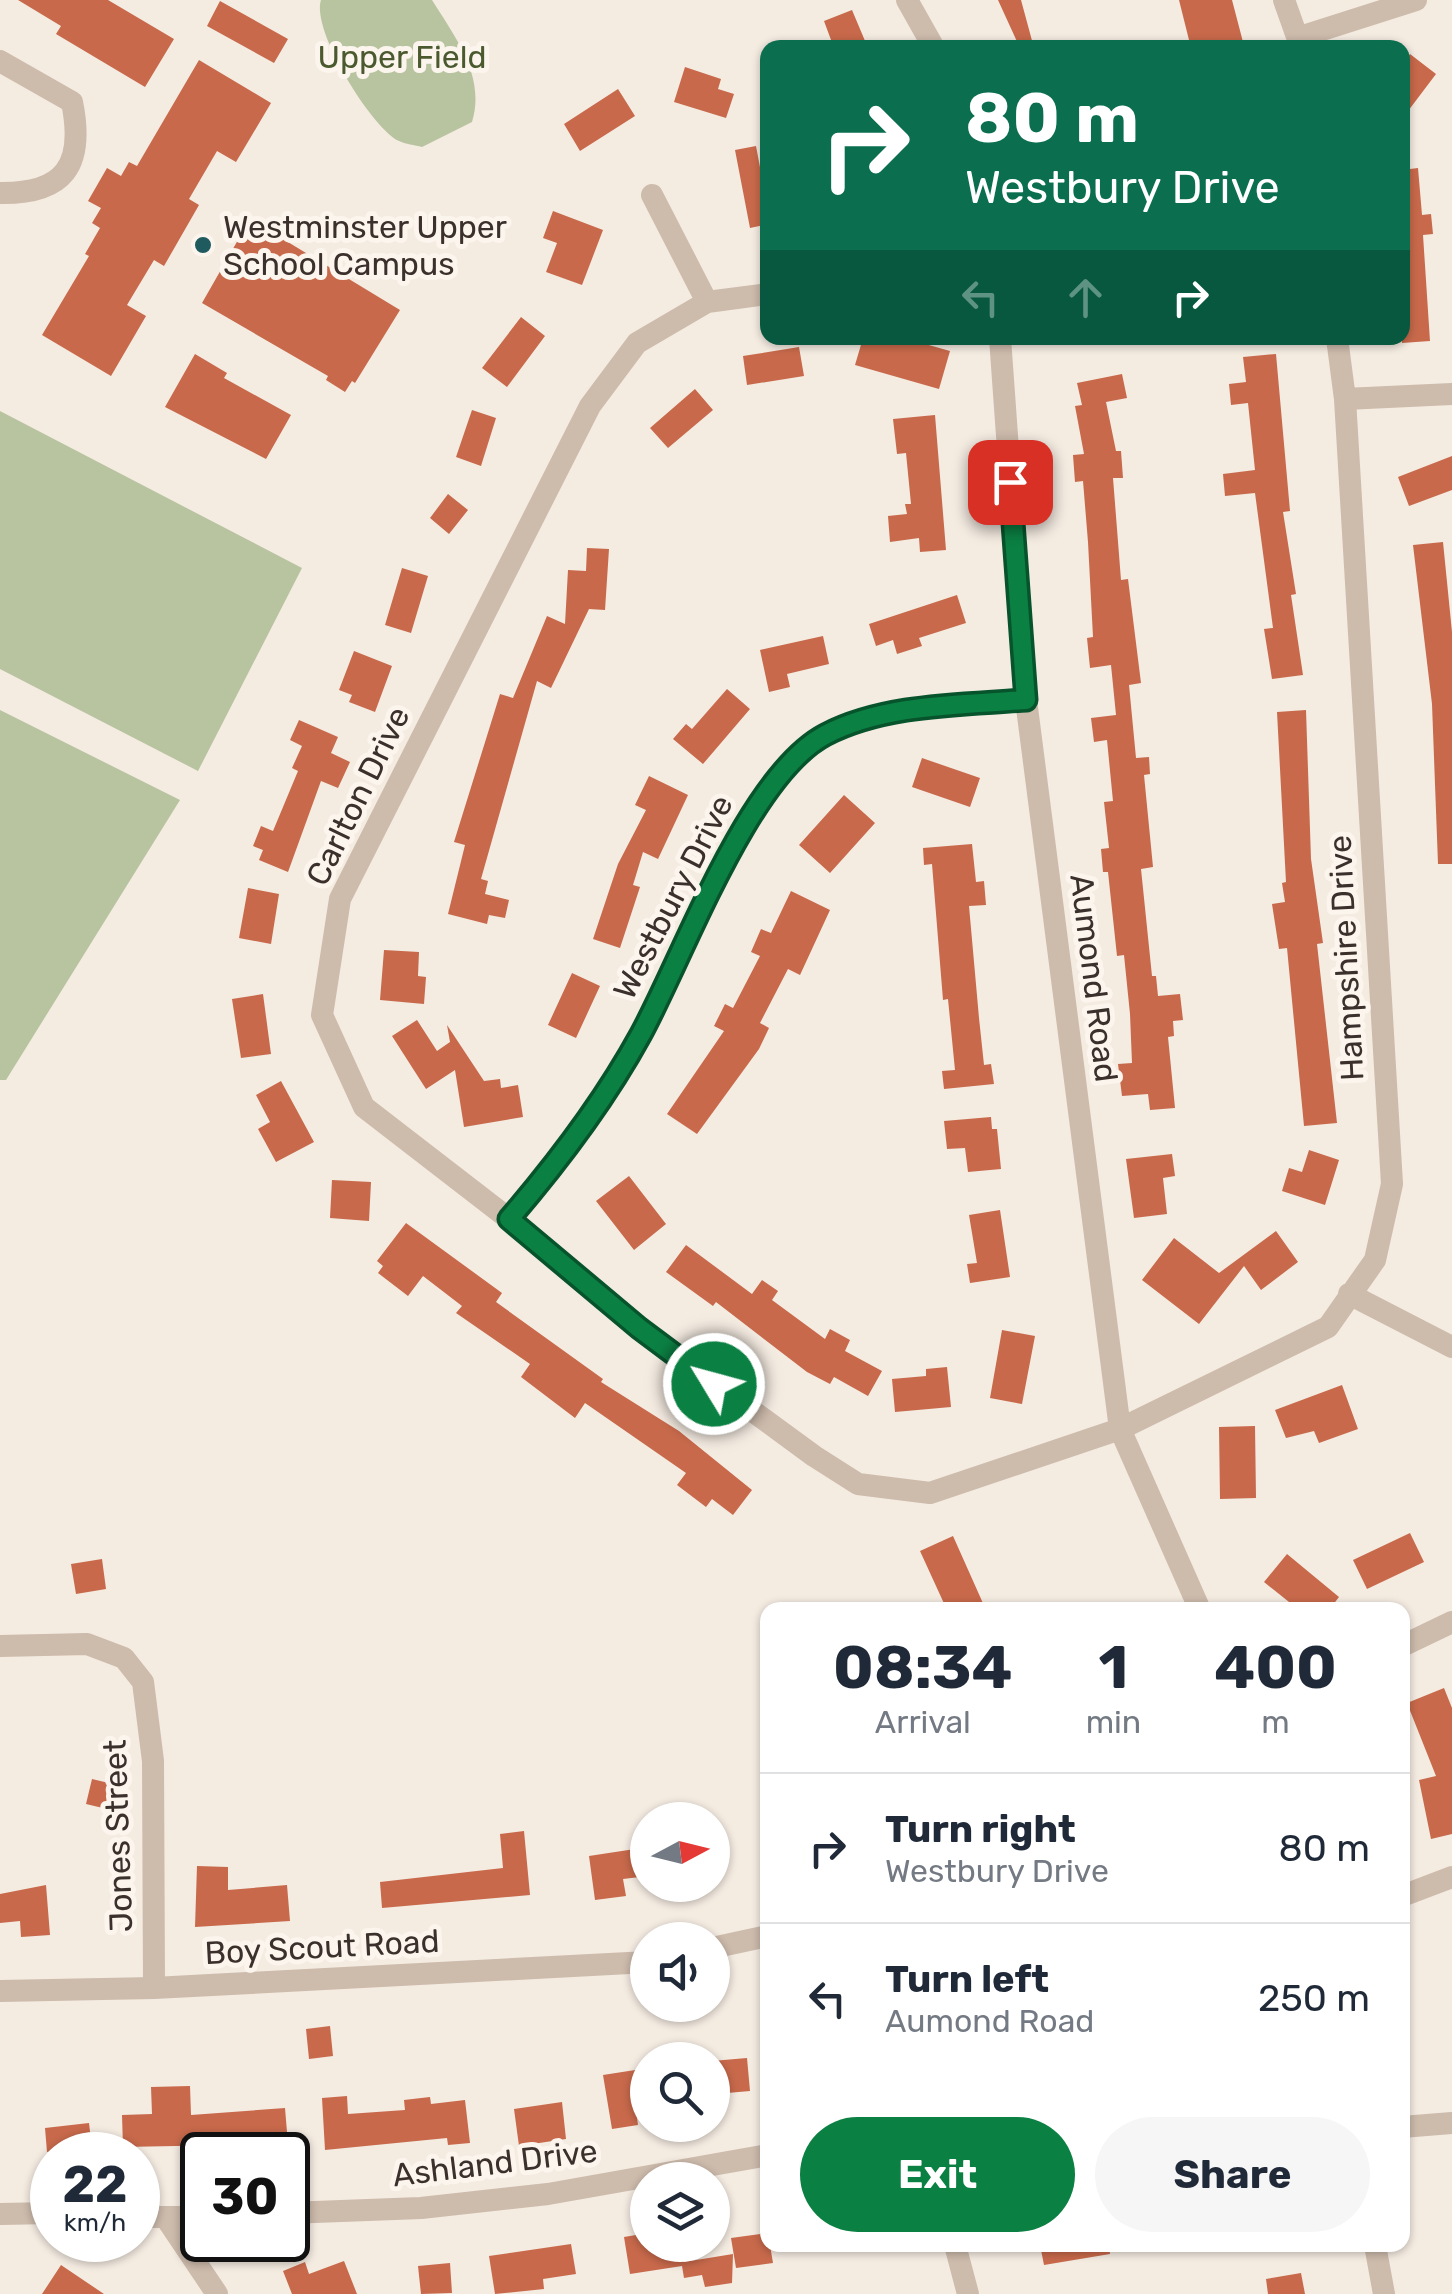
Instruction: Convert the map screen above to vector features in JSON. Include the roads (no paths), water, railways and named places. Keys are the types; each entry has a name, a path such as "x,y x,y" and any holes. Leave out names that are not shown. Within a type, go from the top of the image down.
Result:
{"street":[{"path":"907,0 930,40"},
{"path":"1284,0 1299,40"},
{"path":"1306,40 1416,0"},
{"path":"0,61 72,102 77,126 72,156 57,183 34,194 0,193"},
{"path":"652,195 708,302"},
{"name":"Carlton Drive","path":"760,295 708,302 637,343 590,406 340,898 322,1015 364,1107 509,1219 639,1328 858,1484 930,1493 1120,1429"},
{"name":"Aumond Road","path":"1001,345 1026,700 1120,1429 1196,1602"},
{"name":"Hampshire Drive","path":"1120,1429 1328,1327 1376,1260 1392,1184 1345,399 1338,345"},
{"path":"1345,399 1452,394"},
{"name":"Westbury Drive","path":"509,1219 560,1158 640,1036 762,793 823,736 852,725 881,715 1026,700"},
{"path":"1349,1294 1452,1347"},
{"path":"1410,1642 1452,1622"},
{"name":"Jones Street","path":"0,1646 87,1644 124,1658 143,1682 152,1761 154,1988"},
{"path":"1410,1893 1452,1876"},
{"path":"730,1944 760,1938"},
{"name":"Boy Scout Road","path":"0,1991 154,1988 630,1963"},
{"path":"1410,2126 1452,2123"},
{"name":"Ashland Drive","path":"310,2212 421,2208 548,2194 760,2156"},
{"path":"0,2214 30,2213"},
{"path":"160,2218 180,2218"},
{"path":"166,2218 217,2294"},
{"path":"957,2252 968,2294"},
{"path":"1376,2252 1384,2294"}],"place":[{"name":"Westminster Upper School Campus","path":"203,245"}],"park label":[{"name":"Upper Field","path":"402,57"}]}
